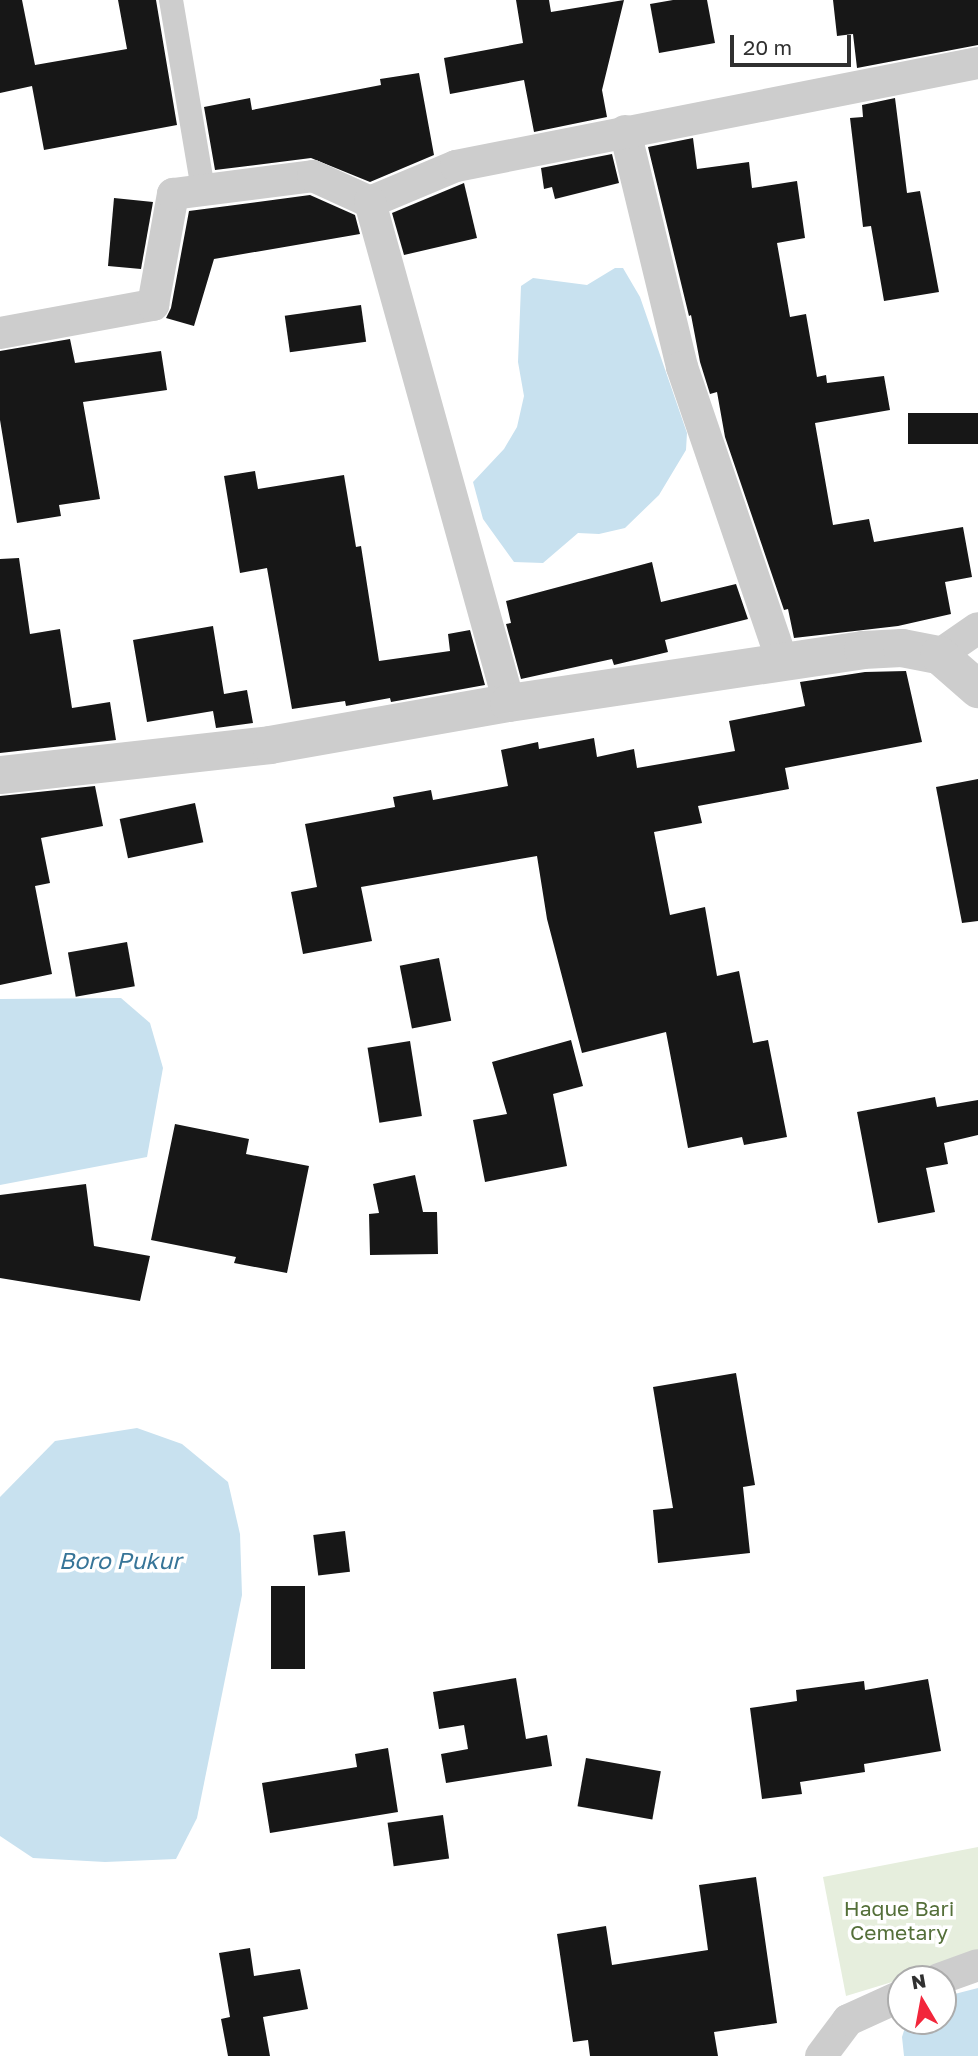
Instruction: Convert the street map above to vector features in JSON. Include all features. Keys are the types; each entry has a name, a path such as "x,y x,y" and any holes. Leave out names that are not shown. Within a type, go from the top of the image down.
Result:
{"street":[{"path":"171,0 203,190"},
{"path":"0,333 153,305 173,194 313,176 370,202 456,166 978,63"},
{"path":"625,131 681,367 783,664"},
{"path":"370,202 509,703"},
{"path":"939,655 978,628"},
{"path":"0,775 270,746 509,703 863,650 902,648 939,655 978,689"},
{"path":"957,1973 978,1965"},
{"path":"821,2056 848,2020 887,2002"}],"green space":[{"name":"Haque Bari Cemetary","path":"978,1847 978,1956 948,1965 887,1965 887,1984 846,1996 823,1877"}],"water":[{"path":"615,268 623,268 640,297 687,433 686,450 659,495 625,528 599,534 578,533 543,563 514,562 483,519 473,482 504,449 517,427 524,396 518,362 521,286 533,278 587,285"},
{"path":"121,998 150,1023 163,1068 147,1157 0,1185 0,999"},
{"name":"Boro Pukur","path":"137,1428 182,1444 228,1482 240,1534 242,1595 197,1818 176,1859 105,1862 33,1858 0,1836 0,1497 55,1441"},
{"path":"978,1988 978,2056 904,2056 903,2035 957,2035 957,1993"}],"building":[{"path":"0,0 22,0 35,65 127,49 118,0 156,0 177,125 44,150 32,86 0,93"},
{"path":"516,0 549,0 551,12 624,0 602,90 607,117 534,132 524,80 450,94 444,58 523,43"},
{"path":"673,0 707,0 715,43 659,53 650,4"},
{"path":"833,0 978,0 978,45 857,68 853,34 837,36"},
{"path":"419,73 434,155 370,182 311,158 215,170 204,107 250,98 252,110 381,85 380,79"},
{"path":"895,98 907,193 920,191 939,292 884,301 871,226 863,227 850,118 863,117 862,105"},
{"path":"693,138 697,169 749,162 752,188 797,181 805,238 777,243 790,317 806,314 817,377 826,375 827,383 884,376 890,410 815,423 833,525 869,519 874,542 963,527 972,577 945,582 951,614 898,626 794,638 788,609 784,610 725,437 717,392 710,394 700,362 691,315 689,316 648,147"},
{"path":"612,154 619,183 555,199 552,187 544,189 541,168"},
{"path":"464,183 477,238 404,255 392,213"},
{"path":"310,195 355,215 360,234 214,259 194,326 166,318 171,308 189,211"},
{"path":"114,198 153,202 141,269 108,266"},
{"path":"361,305 366,342 290,352 285,316"},
{"path":"70,339 75,363 161,351 167,390 83,402 100,499 59,505 61,516 17,523 0,420 0,351"},
{"path":"908,413 978,413 978,444 908,444"},
{"path":"255,471 258,489 344,475 356,547 361,546 379,661 450,651 448,634 470,630 485,685 391,702 390,698 346,706 345,701 292,709 267,568 240,573 224,476"},
{"path":"19,558 30,634 60,629 72,708 110,702 116,740 0,753 0,559"},
{"path":"652,562 661,602 736,584 748,619 665,640 668,652 614,665 612,659 521,679 506,624 511,623 506,601"},
{"path":"213,626 224,694 247,690 253,723 216,728 213,711 147,722 133,640"},
{"path":"906,671 922,742 785,768 789,789 698,806 702,823 654,832 670,915 705,907 717,976 739,971 753,1043 768,1040 787,1137 744,1145 742,1137 688,1148 666,1032 582,1053 547,919 537,856 361,887 372,941 303,954 291,892 317,887 305,824 395,807 393,797 431,790 433,800 508,786 501,750 538,742 539,749 594,738 597,757 634,749 637,768 735,751 729,721 805,706 800,682 865,672"},
{"path":"978,779 978,921 962,923 936,787"},
{"path":"95,786 103,826 41,838 50,883 35,886 52,974 0,985 0,796"},
{"path":"195,803 203,842 128,858 120,819"},
{"path":"127,942 135,986 76,997 68,952"},
{"path":"439,958 451,1021 412,1028 400,966"},
{"path":"571,1040 583,1086 553,1094 567,1166 485,1182 473,1120 507,1114 492,1062"},
{"path":"410,1041 422,1116 379,1123 368,1048"},
{"path":"935,1097 937,1107 978,1100 978,1135 944,1143 948,1164 926,1168 935,1212 878,1223 857,1112"},
{"path":"175,1124 249,1139 246,1154 309,1166 287,1273 234,1263 236,1257 151,1240"},
{"path":"415,1175 423,1212 437,1212 438,1254 370,1255 369,1214 379,1213 373,1184"},
{"path":"86,1184 94,1246 150,1256 140,1301 0,1278 0,1195"},
{"path":"736,1373 755,1485 743,1487 750,1553 658,1563 653,1510 673,1508 653,1387"},
{"path":"345,1531 350,1572 318,1576 313,1535"},
{"path":"271,1586 305,1586 305,1669 271,1669"},
{"path":"516,1678 526,1739 547,1735 552,1766 446,1783 441,1754 468,1749 464,1725 439,1729 433,1692"},
{"path":"928,1679 941,1751 864,1764 865,1772 800,1782 802,1794 762,1799 750,1708 797,1701 796,1690 864,1681 865,1690"},
{"path":"388,1748 398,1812 270,1833 262,1783 357,1767 355,1754"},
{"path":"586,1758 661,1771 652,1819 577,1806"},
{"path":"443,1815 449,1859 394,1866 388,1823"},
{"path":"756,1877 777,2023 714,2032 718,2056 590,2056 588,2040 573,2042 557,1934 606,1926 612,1965 708,1950 699,1885"},
{"path":"250,1948 254,1976 300,1969 308,2009 263,2017 270,2056 228,2056 221,2019 230,2017 219,1953"}]}
